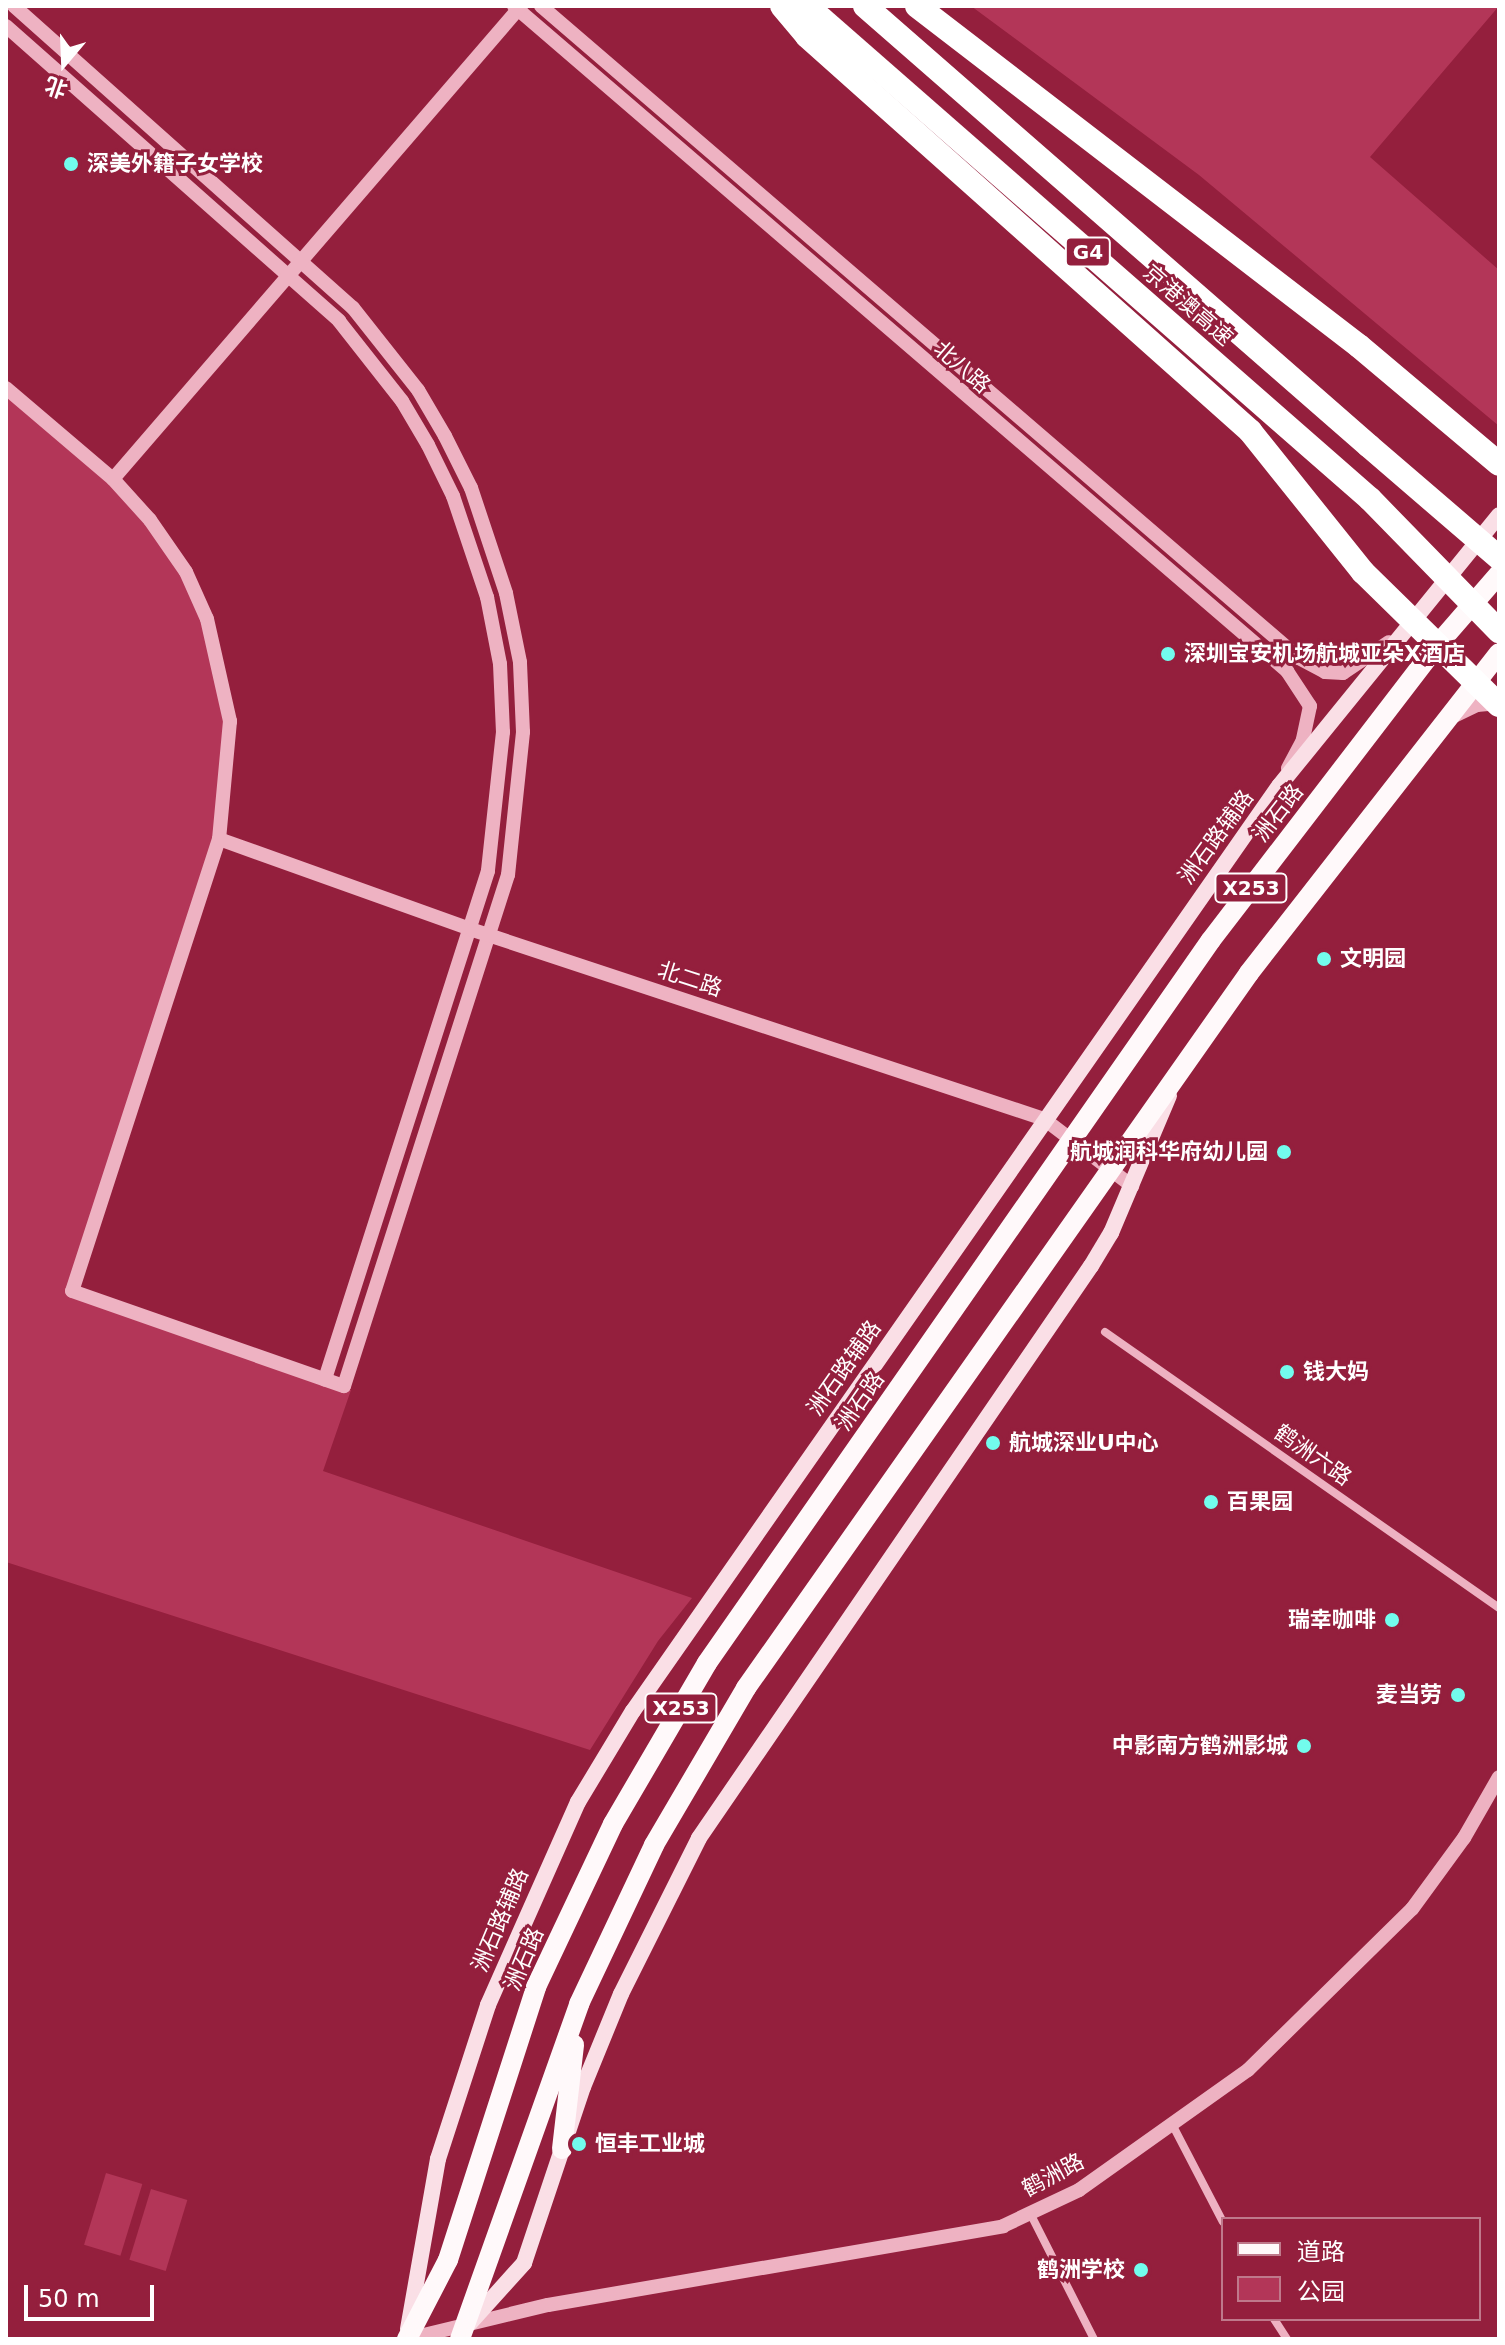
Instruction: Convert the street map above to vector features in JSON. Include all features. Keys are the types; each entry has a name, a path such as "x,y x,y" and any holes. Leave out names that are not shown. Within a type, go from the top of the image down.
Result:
{"highway":[{"path":"782,6 807,36 1250,431 1363,572 1499,704"},
{"name":"京港澳高速","path":"807,6 1499,611"},
{"name":"京港澳高速","path":"865,6 1499,558"},
{"path":"917,6 1359,346 1499,464"},
{"path":"1370,499 1499,631"}],"main road":[{"name":"洲石路辅路","path":"407,2339 417,2260 443,2145 488,2005 578,1802 633,1711 1279,786 1499,515"},
{"name":"洲石路","path":"407,2339 448,2260 536,1987 613,1824 707,1663 1211,940 1430,654 1499,574"},
{"name":"X253","path":"465,2331 579,2004 654,1845 746,1688 1178,1074 1481,672 1499,656"},
{"path":"465,2331 524,2263 562,2149 621,1994 699,1838 1082,1279 1132,1186 1178,1074"},
{"path":"562,2149 579,2004"}],"street":[{"path":"6,388 113,479 150,520 186,572 207,619 230,721 219,839 72,1291 344,1386 491,936 508,875 523,732 520,662 506,593 471,488 418,390 353,308 302,259 14,6"},
{"name":"北八路","path":"541,6 1299,658 1325,672 1343,673 1368,661 1411,623"},
{"path":"113,479 517,7"},
{"name":"北八路","path":"517,7 1287,671 1310,706 1303,740 1279,786"},
{"path":"6,26 291,274 339,321 402,401 453,496 487,597 500,664 503,732 496,818 473,930 325,1379"},
{"path":"1444,721 1477,705 1499,704"},
{"name":"北二路","path":"219,839 473,930 1044,1119 1132,1186"},
{"name":"鹤洲六路","path":"1105,1332 1499,1608"},
{"name":"鹤洲路","path":"407,2339 465,2331 1003,2226 1079,2190 1248,2070 1412,1909 1464,1838 1499,1777"},
{"path":"1172,2124 1221,2218"},
{"path":"1030,2213 1094,2339"},
{"path":"1275,2321 1287,2339"}],"green space":[{"path":"971,6 1499,6 1370,157 1499,270 1499,426 1199,175"},
{"path":"6,388 113,479 186,572 230,721 219,839 72,1291 351,1390 323,1471 692,1598 658,1641 590,1750 6,1562"},
{"path":"106,2173 142,2184 120,2256 84,2245"},
{"path":"151,2189 187,2200 166,2271 129,2260"}],"place":[{"name":"深美外籍子女学校","path":"71,164"},
{"name":"深圳宝安机场航城亚朵X酒店","path":"1168,654"},
{"name":"文明园","path":"1324,959"},
{"name":"航城润科华府幼儿园","path":"1284,1152"},
{"name":"钱大妈","path":"1287,1372"},
{"name":"航城深业U中心","path":"993,1443"},
{"name":"百果园","path":"1211,1502"},
{"name":"瑞幸咖啡","path":"1392,1620"},
{"name":"麦当劳","path":"1458,1695"},
{"name":"中影南方鹤洲影城","path":"1304,1746"},
{"name":"恒丰工业城","path":"579,2144"},
{"name":"鹤洲学校","path":"1141,2270"}]}
